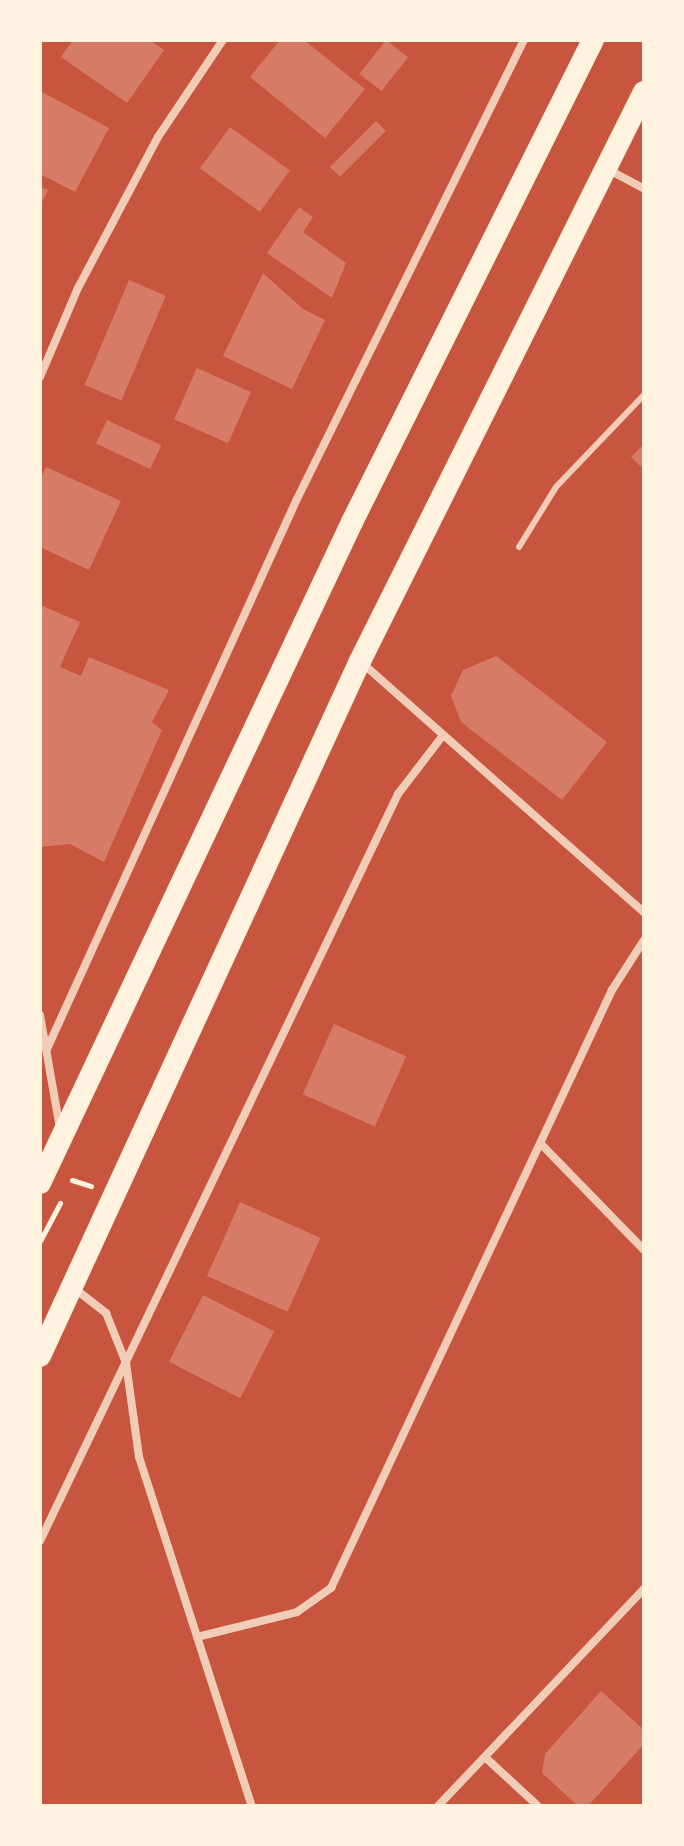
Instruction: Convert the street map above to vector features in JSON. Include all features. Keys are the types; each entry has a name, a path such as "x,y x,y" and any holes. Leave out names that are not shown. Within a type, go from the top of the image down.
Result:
{"highway":[{"path":"40,1183 352,522 593,40"},
{"path":"40,1356 360,661 644,92"}],"street":[{"path":"47,1049 297,499 524,40"},
{"path":"40,377 78,288 158,137 219,41"},
{"path":"605,168 644,189"},
{"path":"360,661 441,738 644,912"},
{"path":"40,1541 398,794 441,738"},
{"path":"197,1637 297,1612 331,1588 612,990 644,940"},
{"path":"40,1015 61,1137"},
{"path":"541,1144 644,1250"},
{"path":"73,1287 106,1313 126,1363 139,1457 252,1806"},
{"path":"438,1806 644,1589"},
{"path":"486,1758 538,1806"}],"lane":[{"path":"519,547 556,487 644,395"}],"path":[{"path":"40,1241 73,1178 115,1197"}],"building":[{"path":"73,40 149,40 164,50 127,103 61,57"},
{"path":"280,40 304,40 365,89 325,138 250,77"},
{"path":"386,40 408,57 382,91 360,74"},
{"path":"40,91 109,128 75,192 40,174"},
{"path":"376,121 386,131 340,177 330,167"},
{"path":"230,127 290,170 260,212 200,168"},
{"path":"40,187 48,190 42,202 40,201"},
{"path":"299,207 313,217 303,232 346,263 332,298 267,253"},
{"path":"263,273 303,309 325,320 292,389 223,356"},
{"path":"129,280 166,296 121,401 84,385"},
{"path":"197,368 251,392 228,443 174,419"},
{"path":"107,420 161,445 150,469 96,444"},
{"path":"644,444 644,470 631,457"},
{"path":"46,467 121,501 89,570 40,547 40,480"},
{"path":"40,605 80,622 60,667 81,676 89,657 169,690 152,722 162,730 104,862 70,844 40,847"},
{"path":"496,656 607,742 562,800 461,722 451,696 463,670"},
{"path":"334,1024 406,1056 375,1126 303,1094"},
{"path":"240,1202 320,1238 287,1312 207,1276"},
{"path":"203,1295 274,1331 240,1398 169,1362"},
{"path":"601,1691 644,1730 644,1744 588,1806 578,1806 542,1773 545,1754"}]}
